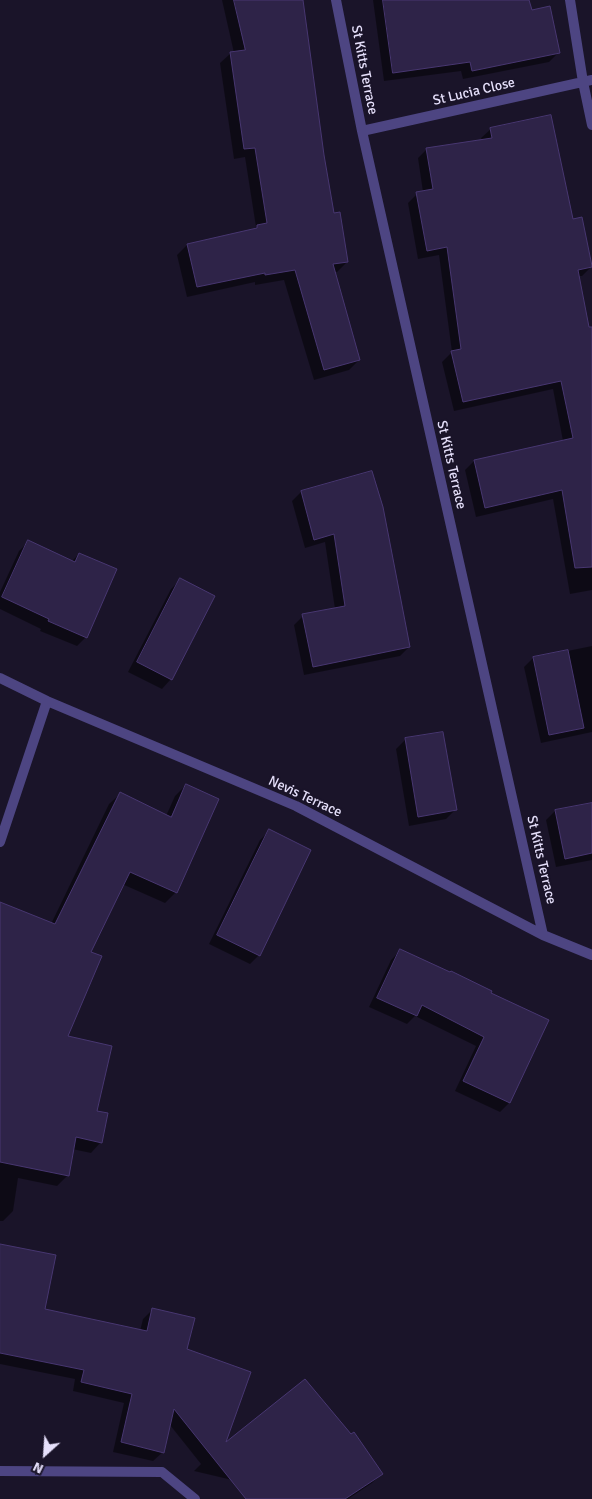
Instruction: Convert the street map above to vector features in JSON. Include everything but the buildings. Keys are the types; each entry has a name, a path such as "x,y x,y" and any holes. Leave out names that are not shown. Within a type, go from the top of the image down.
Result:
{"street":[{"name":"St Kitts Terrace","path":"336,0 362,131 543,935"},
{"path":"570,0 587,81 592,125"},
{"name":"St Lucia Close","path":"362,131 587,81"},
{"name":"Nevis Terrace","path":"0,678 47,701 296,806 543,935 592,955"},
{"path":"0,842 47,701"},
{"path":"0,1471 162,1472 195,1499"}]}
